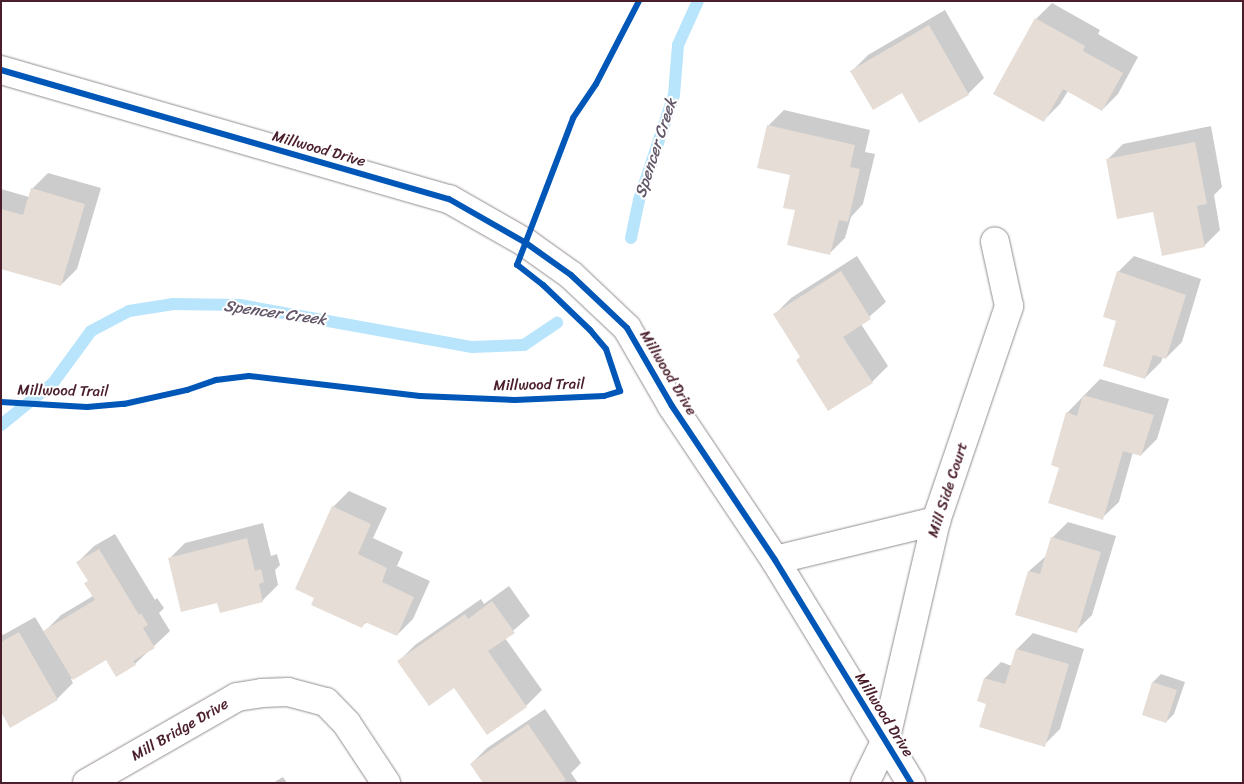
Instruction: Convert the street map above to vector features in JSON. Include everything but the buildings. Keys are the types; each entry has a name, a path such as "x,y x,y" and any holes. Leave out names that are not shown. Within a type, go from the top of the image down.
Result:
{"street":[{"name":"Millwood Drive","path":"1,70 449,199 526,243 571,276 627,328 672,406 774,560 911,783"},
{"name":"Mill Side Court","path":"865,783 885,742 936,521 1009,306 994,242"},
{"path":"774,560 936,521"},
{"name":"Mill Bridge Drive","path":"87,783 237,697 262,693 288,692 326,702 347,724 386,783"}],"waterway":[{"name":"Spencer Creek","path":"631,238 639,200 674,95 678,45 698,1"},
{"name":"Spencer Creek","path":"1,425 53,383 91,331 129,311 173,304 240,305 472,347 524,345 557,323"}],"cycle path":[{"name":"Millwood Trail","path":"1,402 87,407 124,404 187,390 216,380 249,376 420,396 515,400 604,396 620,391 606,349 590,330 543,285 517,265 573,118 596,84 639,1"},
{"path":"1,70 449,199 526,243 571,275 627,328 672,406 775,560 911,783"}]}
